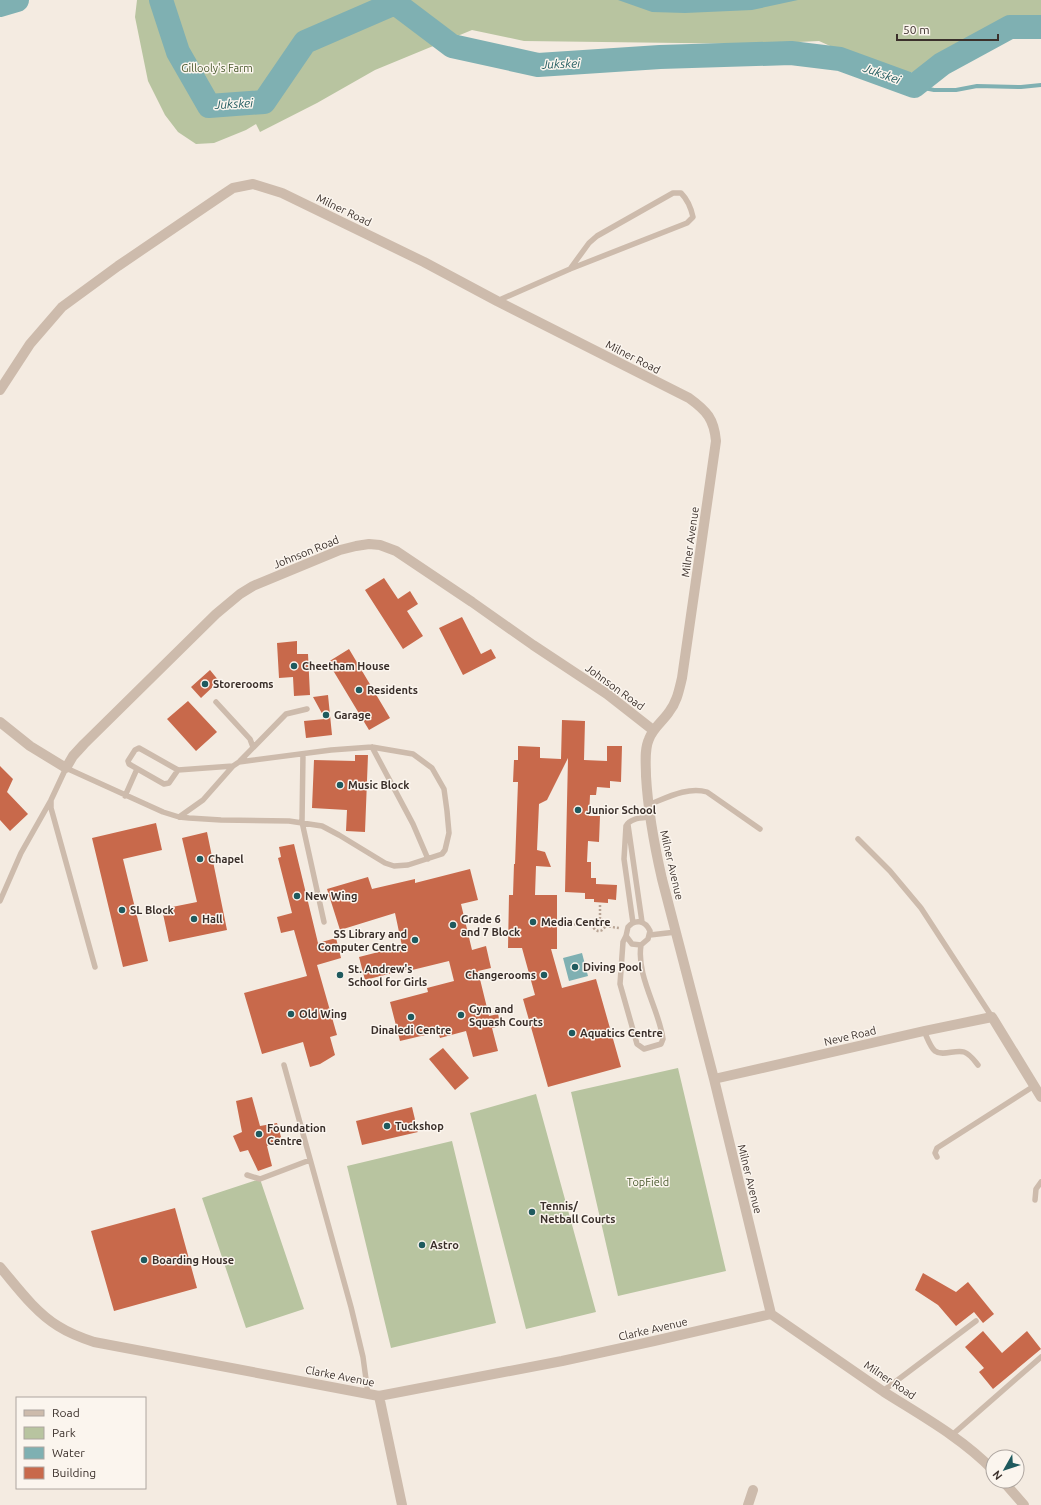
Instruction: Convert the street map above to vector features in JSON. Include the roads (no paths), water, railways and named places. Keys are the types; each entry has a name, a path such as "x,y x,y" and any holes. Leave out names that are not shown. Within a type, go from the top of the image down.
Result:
{"street":[{"name":"Milner Road","path":"0,390 30,344 62,308 118,266 220,196 233,188 253,184 282,193 424,262 497,301 689,398 707,412 712,422"},
{"name":"Milner Avenue","path":"712,422 716,441 682,678 676,700 670,711 653,730 648,739 646,760 648,805 657,856 714,1079 771,1314"},
{"name":"Johnson Road","path":"66,768 73,756 84,744 216,614 240,594 253,586 340,550 369,544 380,545 396,551 410,560 607,694 653,730"},
{"path":"0,722 30,746 66,768"},
{"path":"992,1017 1041,1097"},
{"name":"Neve Road","path":"714,1079 992,1017"},
{"name":"Clarke Avenue","path":"0,1267 40,1312 57,1326 94,1342 379,1396 585,1356 771,1314"},
{"name":"Milner Road","path":"771,1314 884,1391 952,1435 973,1450 985,1462"},
{"path":"379,1396 402,1505"},
{"path":"1010,1489 1024,1505"},
{"path":"748,1505 753,1490"}],"lane":[{"path":"497,301 570,269 687,223 693,217 686,198 681,193 673,194 597,236 589,243 570,269"},
{"path":"216,702 250,738 253,747"},
{"path":"179,817 203,800 233,766 239,762 286,714 307,709"},
{"path":"0,900 21,853 51,800 66,768 125,796 179,817 221,820 302,822 322,826 384,863 394,866 408,865 438,856 445,850 449,833 444,789 432,768 413,754 372,747 239,762"},
{"path":"372,747 428,858"},
{"path":"178,770 169,783 166,784 128,763 129,758 135,750 139,748 178,770 233,766"},
{"path":"303,754 302,822 324,922"},
{"path":"125,796 137,769"},
{"path":"648,805 691,790 699,790 707,792 760,829"},
{"path":"51,800 51,808 95,967"},
{"path":"633,923 624,859 626,826 629,822 650,817"},
{"path":"629,822 634,872 642,922"},
{"path":"858,839 890,871 921,908 992,1017"},
{"path":"626,936 632,944 641,945 645,943 650,935 648,926 642,922 633,923 627,929 623,942 620,988 637,1044 644,1049 661,1044 663,1039 643,974 640,952 641,945"},
{"path":"650,935 676,932"},
{"path":"924,1031 936,1051 940,1053 959,1051 965,1052 978,1065"},
{"path":"284,1065 360,1342 368,1394"},
{"path":"937,1157 935,1153 937,1148 1034,1086"},
{"path":"247,1175 260,1179 310,1160"},
{"path":"1035,1200 1036,1189 1041,1182"},
{"path":"884,1391 976,1321"},
{"path":"952,1435 1041,1357"}],"water":[{"path":"618,0 798,0 752,10 685,13 652,12"},
{"name":"Diving Pool","path":"582,953 588,976 569,981 563,958"}],"waterway":[{"path":"0,5 17,0"},
{"name":"Jukskei","path":"161,0 178,52 209,106 264,102 305,42 395,3 452,46 538,65 660,57 791,53 840,59 914,86 942,64 1010,27 1041,27"},
{"path":"914,86 934,90 956,90 977,86 1021,87 1041,85"}],"place":[{"name":"Cheetham House","path":"294,666"},
{"name":"Storerooms","path":"205,684"},
{"name":"Residents","path":"359,690"},
{"name":"Garage","path":"326,715"},
{"name":"Music Block","path":"340,785"},
{"name":"Junior School","path":"578,810"},
{"name":"Chapel","path":"200,859"},
{"name":"New Wing","path":"297,896"},
{"name":"SL Block","path":"122,910"},
{"name":"Hall","path":"194,919"},
{"name":"Media Centre","path":"533,922"},
{"name":"Grade 6 and 7 Block","path":"453,925"},
{"name":"SS Library and Computer Centre","path":"415,940"},
{"name":"Diving Pool","path":"575,967"},
{"name":"St. Andrew's School for Girls","path":"340,975"},
{"name":"Changerooms","path":"544,975"},
{"name":"Old Wing","path":"291,1014"},
{"name":"Gym and Squash Courts","path":"461,1015"},
{"name":"Dinaledi Centre","path":"411,1017"},
{"name":"Aquatics Centre","path":"572,1033"},
{"name":"Tuckshop","path":"387,1126"},
{"name":"Foundation Centre","path":"259,1134"},
{"name":"Tennis/ Netball Courts","path":"532,1212"},
{"name":"Astro","path":"422,1245"},
{"name":"Boarding House","path":"144,1260"}],"park label":[{"name":"Gillooly's Farm","path":"217,68"},
{"name":"TopField","path":"648,1182"}]}
